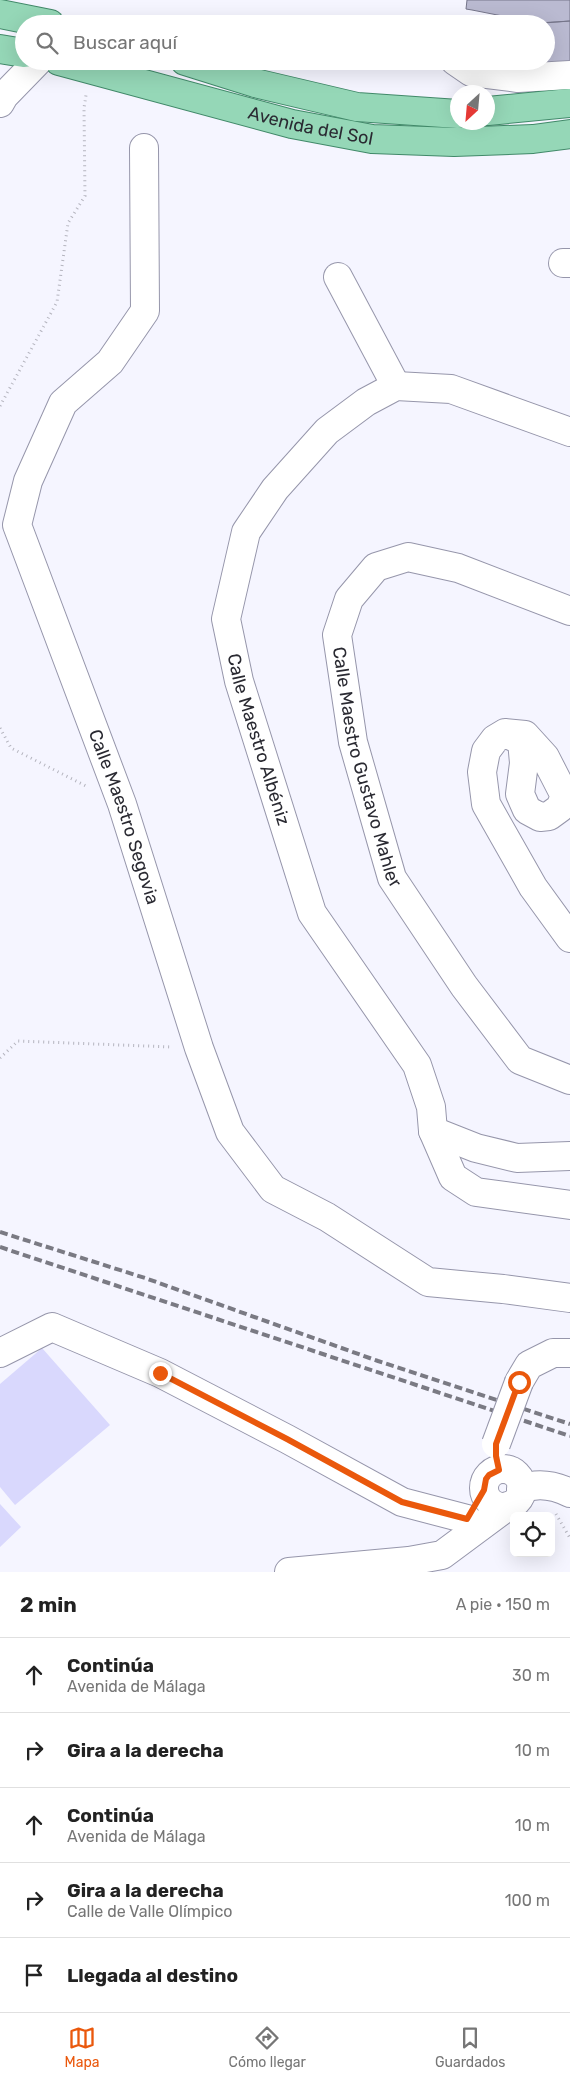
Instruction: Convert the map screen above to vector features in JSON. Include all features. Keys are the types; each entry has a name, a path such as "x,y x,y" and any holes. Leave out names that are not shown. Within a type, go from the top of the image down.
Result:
{"main road":[{"path":"0,14 15,17"},
{"path":"0,49 15,52"},
{"name":"Avenida del Sol","path":"93,70 292,124 372,139 454,142 533,139 570,134"},
{"name":"Avenida del Sol","path":"213,70 254,83 357,107 450,113"},
{"path":"495,110 570,103"}],"street":[{"path":"0,103 4,96 29,70"},
{"path":"468,70 471,72 518,78 570,75"},
{"name":"Calle Maestro Segovia","path":"144,148 146,311 110,362 63,403 28,482 17,525 122,804 199,1048 230,1132 273,1189 327,1217 428,1282 570,1298"},
{"path":"338,277 396,386 451,390 570,432"},
{"name":"Calle Maestro Albéniz","path":"396,386 366,402 327,431 275,489 246,532 226,619 239,681 312,913 416,1065 431,1108 433,1132 453,1177 476,1192 570,1205"},
{"name":"Calle Maestro Gustavo Mahler","path":"570,611 458,568 408,557 376,567 349,598 337,635 353,742 392,878 464,986 520,1060 570,1080"},
{"path":"504,734 495,739 486,751 482,772 486,804 533,887 570,938"},
{"path":"433,1132 476,1148 517,1158 570,1156"},
{"path":"0,1353 52,1327 160,1373 402,1502 467,1519"},
{"path":"455,1547 493,1468 519,1382 529,1365 552,1353 570,1353"},
{"path":"493,1468 515,1474 518,1478 515,1498"},
{"path":"289,1572 409,1561 442,1555 455,1547 533,1484 557,1487 570,1493"}],"path":[{"path":"0,406 57,302 68,223 85,196 84,108 89,70"},
{"path":"0,728 11,748 122,804"},
{"path":"0,1058 18,1041 199,1048"}],"shaded area":[{"path":"42,1348 110,1425 15,1505 0,1487 0,1384"},
{"path":"0,1504 21,1527 0,1547"}],"building":[{"path":"467,0 570,0 570,21 555,22 555,15 497,15 466,9"},
{"path":"570,21 570,67 555,68 555,22"}],"railway":[{"path":"0,1232 145,1278 378,1361 570,1424"},
{"path":"0,1247 570,1436"}],"route":[{"path":"160,1373 402,1502 467,1519 484,1490 486,1479 489,1475 499,1470 496,1444 519,1382"}]}
